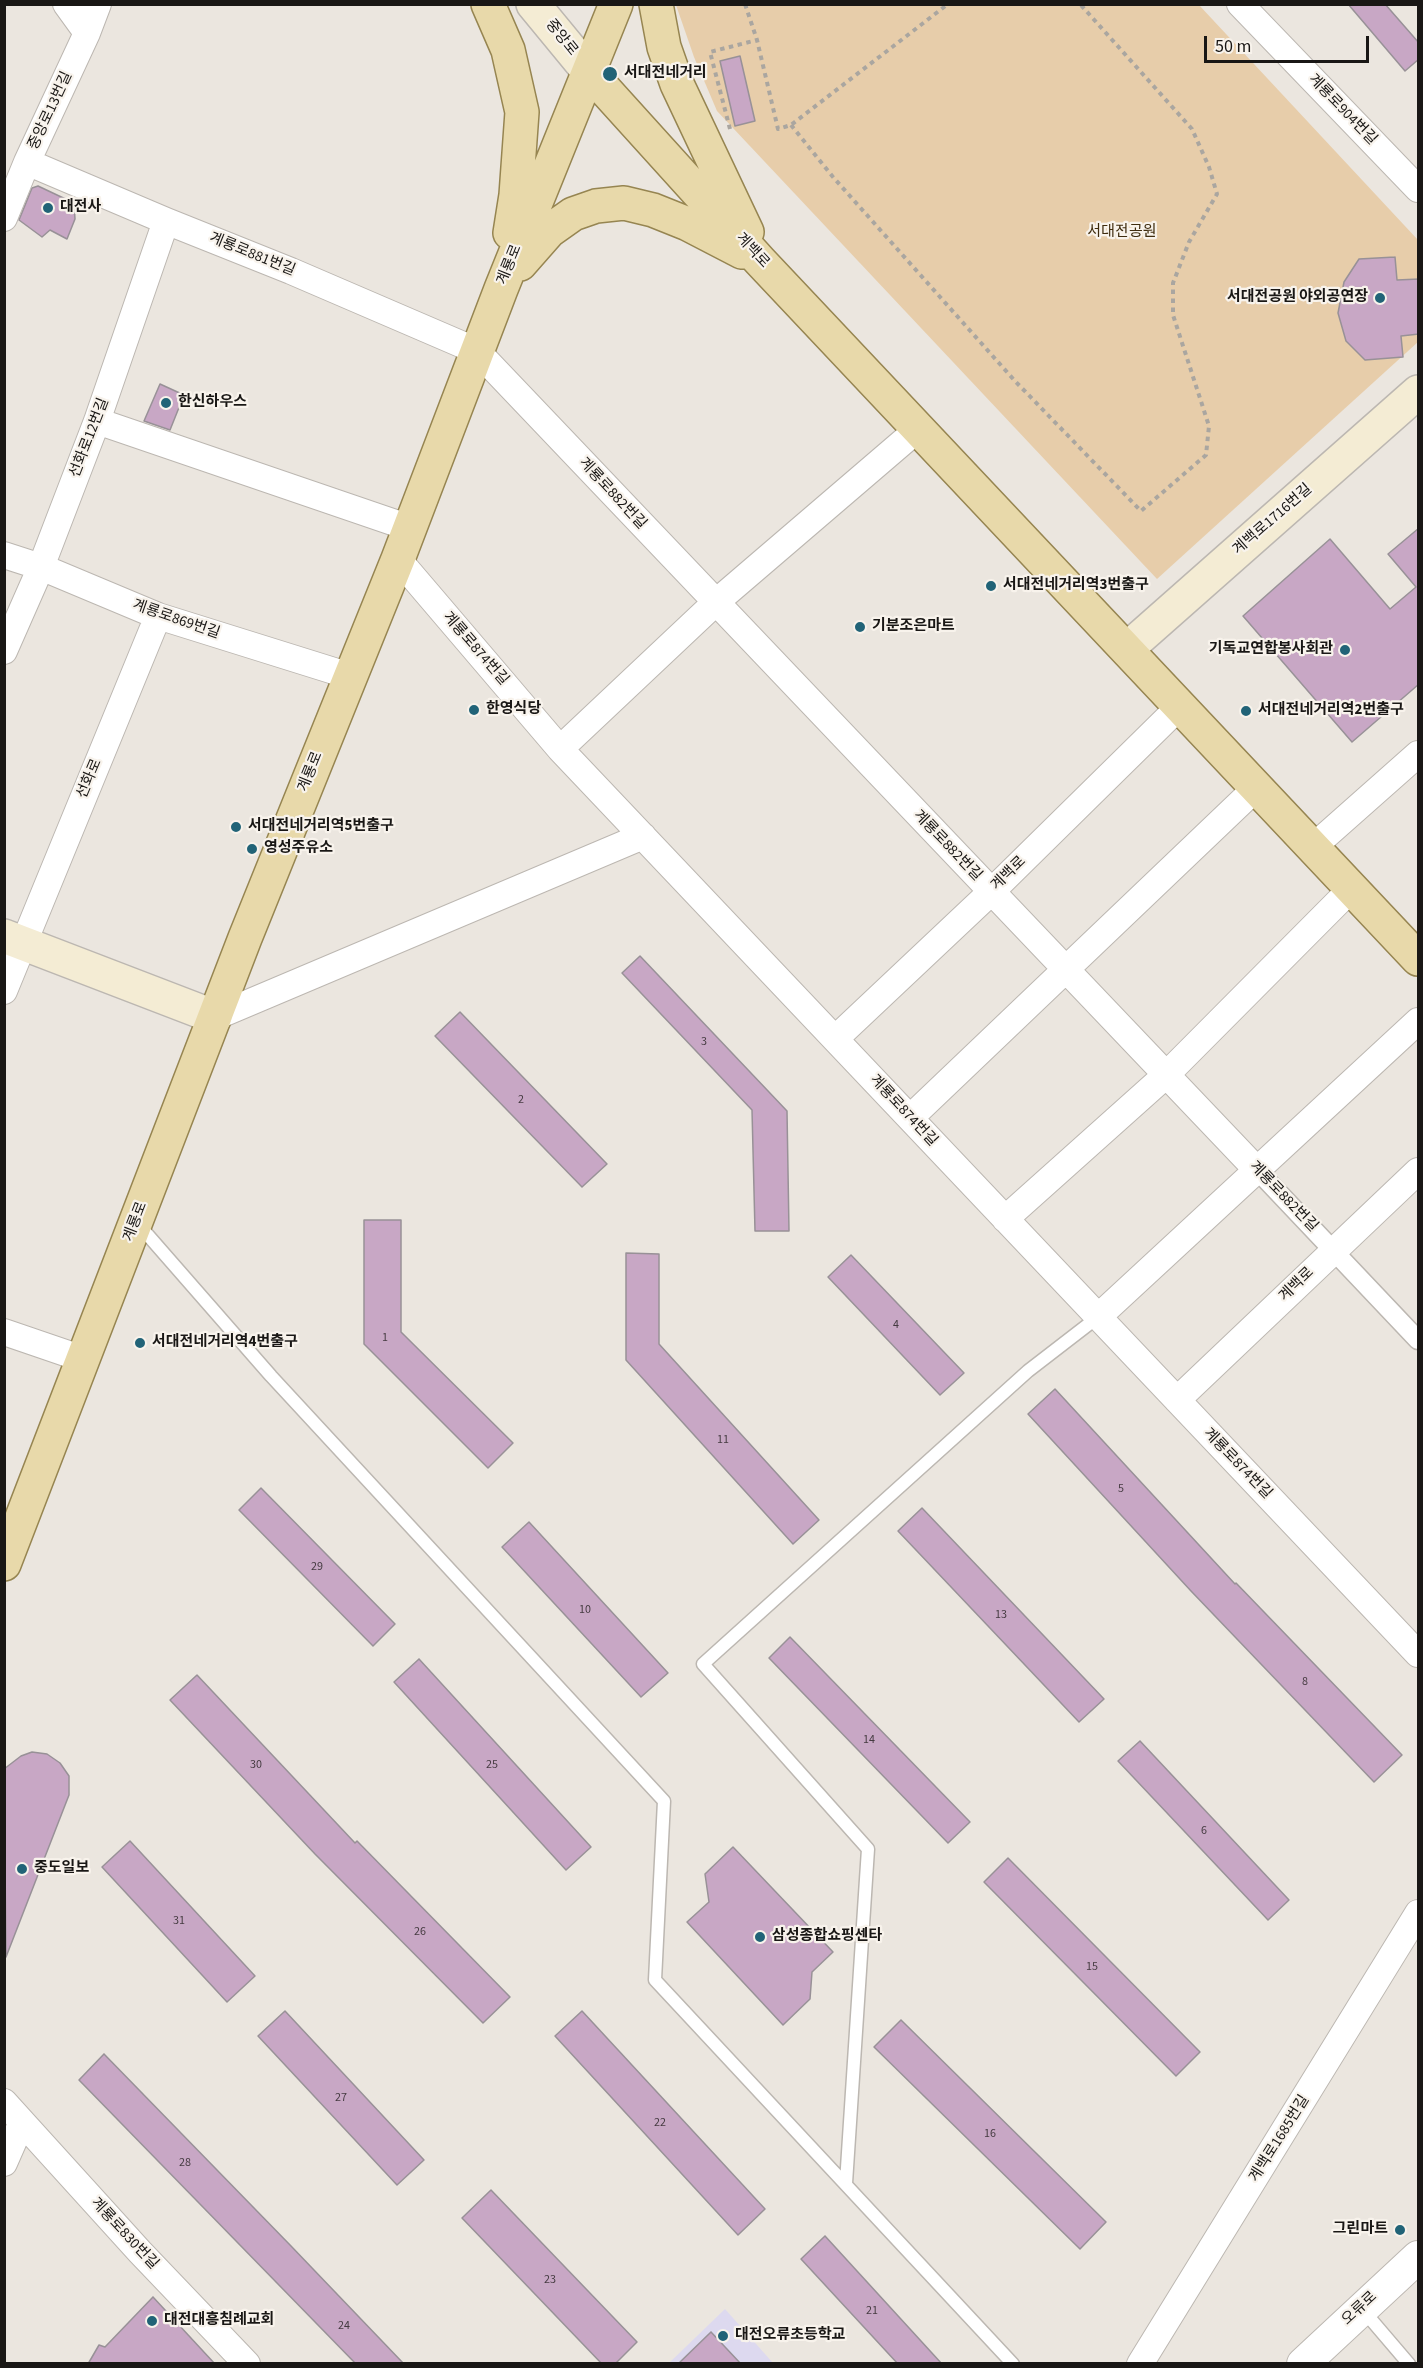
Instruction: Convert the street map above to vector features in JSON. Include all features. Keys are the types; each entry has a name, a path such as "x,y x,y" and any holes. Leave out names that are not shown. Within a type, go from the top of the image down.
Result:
{"main road":[{"path":"488,4 508,50 522,112 516,195 501,289"},
{"name":"중앙로","path":"533,4 589,72"},
{"name":"계룡로","path":"4,1564 244,938 398,559 501,289 616,4"},
{"path":"656,4 664,47 677,84 707,143 760,261"},
{"name":"계백로","path":"589,72 760,261 1419,959"},
{"path":"501,289 530,250 549,231 573,214 596,206 624,203 652,210 688,224 760,261"},
{"name":"계백로1716번길","path":"1127,649 1419,392"},
{"path":"14,938 215,1017"}],"street":[{"path":"66,4 87,33"},
{"name":"중앙로13번길","path":"5,214 98,4"},
{"name":"계룡로904번길","path":"1240,4 1419,189"},
{"name":"계룡로881번길","path":"27,162 477,351"},
{"name":"선화로12번길","path":"4,651 41,567 97,421 166,221"},
{"name":"계룡로882번길","path":"477,351 1419,1340"},
{"path":"97,421 410,528"},
{"path":"560,749 715,603 918,429"},
{"name":"계룡로869번길","path":"4,555 41,567 158,616 350,676"},
{"name":"계룡로874번길","path":"398,559 560,749 1419,1654"},
{"name":"선화로","path":"4,991 14,938 158,616"},
{"name":"계백로","path":"835,1039 991,892 1180,706"},
{"path":"1313,847 1419,754"},
{"path":"910,1118 1257,786"},
{"path":"215,1017 643,836"},
{"path":"1005,1219 1166,1075 1352,888"},
{"path":"1098,1317 1419,1021"},
{"name":"계백로","path":"1177,1400 1419,1171"},
{"path":"4,1332 83,1359"},
{"name":"계백로1685번길","path":"1140,2364 1419,1913"},
{"name":"계룡로830번길","path":"4,2102 140,2252 247,2364"},
{"path":"4,2163 22,2122"},
{"name":"오류로","path":"1303,2364 1361,2308 1419,2257"}],"lane":[{"path":"136,1222 271,1376 664,1801 655,1980 1013,2364"},
{"path":"846,2183 868,1849 703,1664 1028,1371 1098,1317"},
{"path":"1361,2308 1409,2364"}],"path":[{"path":"745,4 758,40 778,129 791,125 948,4"},
{"path":"791,125 833,177 1015,381 1141,511 1206,455 1209,426 1173,315 1173,283 1189,242 1217,194 1209,167 1192,129 1080,4"},
{"path":"733,140 710,52 758,40"}],"shaded area":[{"name":"대전오류초등학교","path":"725,2309 773,2363 668,2364"}],"green space":[{"name":"서대전공원","path":"676,5 1199,5 1418,240 1418,342 1157,579 717,111 694,57"}],"building":[{"path":"1348,4 1385,4 1419,43 1419,59 1405,71"},
{"path":"740,56 755,121 735,126 720,61"},
{"name":"대전사","path":"38,186 74,203 75,219 67,239 50,230 42,237 19,220 32,188"},
{"name":"서대전공원 야외공연장","path":"1395,257 1397,280 1419,279 1419,334 1401,336 1403,357 1365,360 1346,341 1338,313 1344,282 1359,259"},
{"name":"한신하우스","path":"160,384 184,395 170,430 144,421"},
{"name":"기독교연합봉사회관","path":"1419,528 1419,684 1352,742 1243,616 1330,539 1390,609 1416,587 1388,554"},
{"path":"640,956 787,1111 789,1231 755,1231 752,1110 622,973"},
{"path":"460,1012 607,1164 582,1187 435,1036"},
{"path":"364,1220 401,1220 401,1332 513,1443 488,1468 364,1344"},
{"path":"626,1253 659,1254 659,1344 819,1520 793,1544 626,1360"},
{"path":"851,1255 964,1373 940,1395 828,1277"},
{"path":"1055,1389 1235,1584 1402,1755 1374,1782 1191,1591 1028,1414"},
{"path":"261,1488 395,1624 373,1646 239,1510"},
{"path":"922,1508 1104,1699 1079,1722 898,1531"},
{"path":"529,1522 668,1673 641,1697 502,1547"},
{"path":"790,1637 970,1822 948,1843 769,1658"},
{"path":"419,1659 591,1847 566,1870 394,1682"},
{"path":"197,1675 355,1843 357,1841 510,1997 483,2023 315,1854 170,1700"},
{"path":"1140,1741 1289,1900 1268,1920 1118,1761"},
{"name":"중도일보","path":"32,1752 47,1754 60,1763 69,1776 69,1795 6,1957 4,1769 21,1756"},
{"path":"130,1841 255,1976 227,2002 102,1867"},
{"name":"삼성종합쇼핑센타","path":"733,1847 833,1952 812,1972 810,1999 783,2025 687,1922 709,1902 705,1874"},
{"path":"1008,1858 1200,2052 1176,2076 984,1882"},
{"path":"285,2011 424,2160 397,2185 258,2036"},
{"path":"582,2011 765,2209 738,2235 555,2036"},
{"path":"901,2020 1106,2222 1080,2249 874,2047"},
{"path":"104,2054 404,2364 356,2364 79,2080"},
{"path":"491,2190 637,2342 615,2364 602,2364 462,2218"},
{"path":"825,2236 942,2364 898,2364 801,2259"},
{"name":"대전대흥침례교회","path":"153,2297 215,2364 88,2364 99,2345 105,2347"},
{"path":"711,2332 741,2364 678,2364"}],"place":[{"name":"서대전네거리","path":"610,74"},
{"name":"대전사","path":"48,208"},
{"name":"서대전공원 야외공연장","path":"1380,298"},
{"name":"한신하우스","path":"166,403"},
{"name":"서대전네거리역3번출구","path":"991,586"},
{"name":"기분조은마트","path":"860,627"},
{"name":"기독교연합봉사회관","path":"1345,650"},
{"name":"한영식당","path":"474,710"},
{"name":"서대전네거리역2번출구","path":"1246,711"},
{"name":"서대전네거리역5번출구","path":"236,827"},
{"name":"영성주유소","path":"252,849"},
{"name":"서대전네거리역4번출구","path":"140,1343"},
{"name":"중도일보","path":"22,1869"},
{"name":"삼성종합쇼핑센타","path":"760,1937"},
{"name":"그린마트","path":"1400,2230"},
{"name":"대전대흥침례교회","path":"152,2321"},
{"name":"대전오류초등학교","path":"723,2336"}]}
